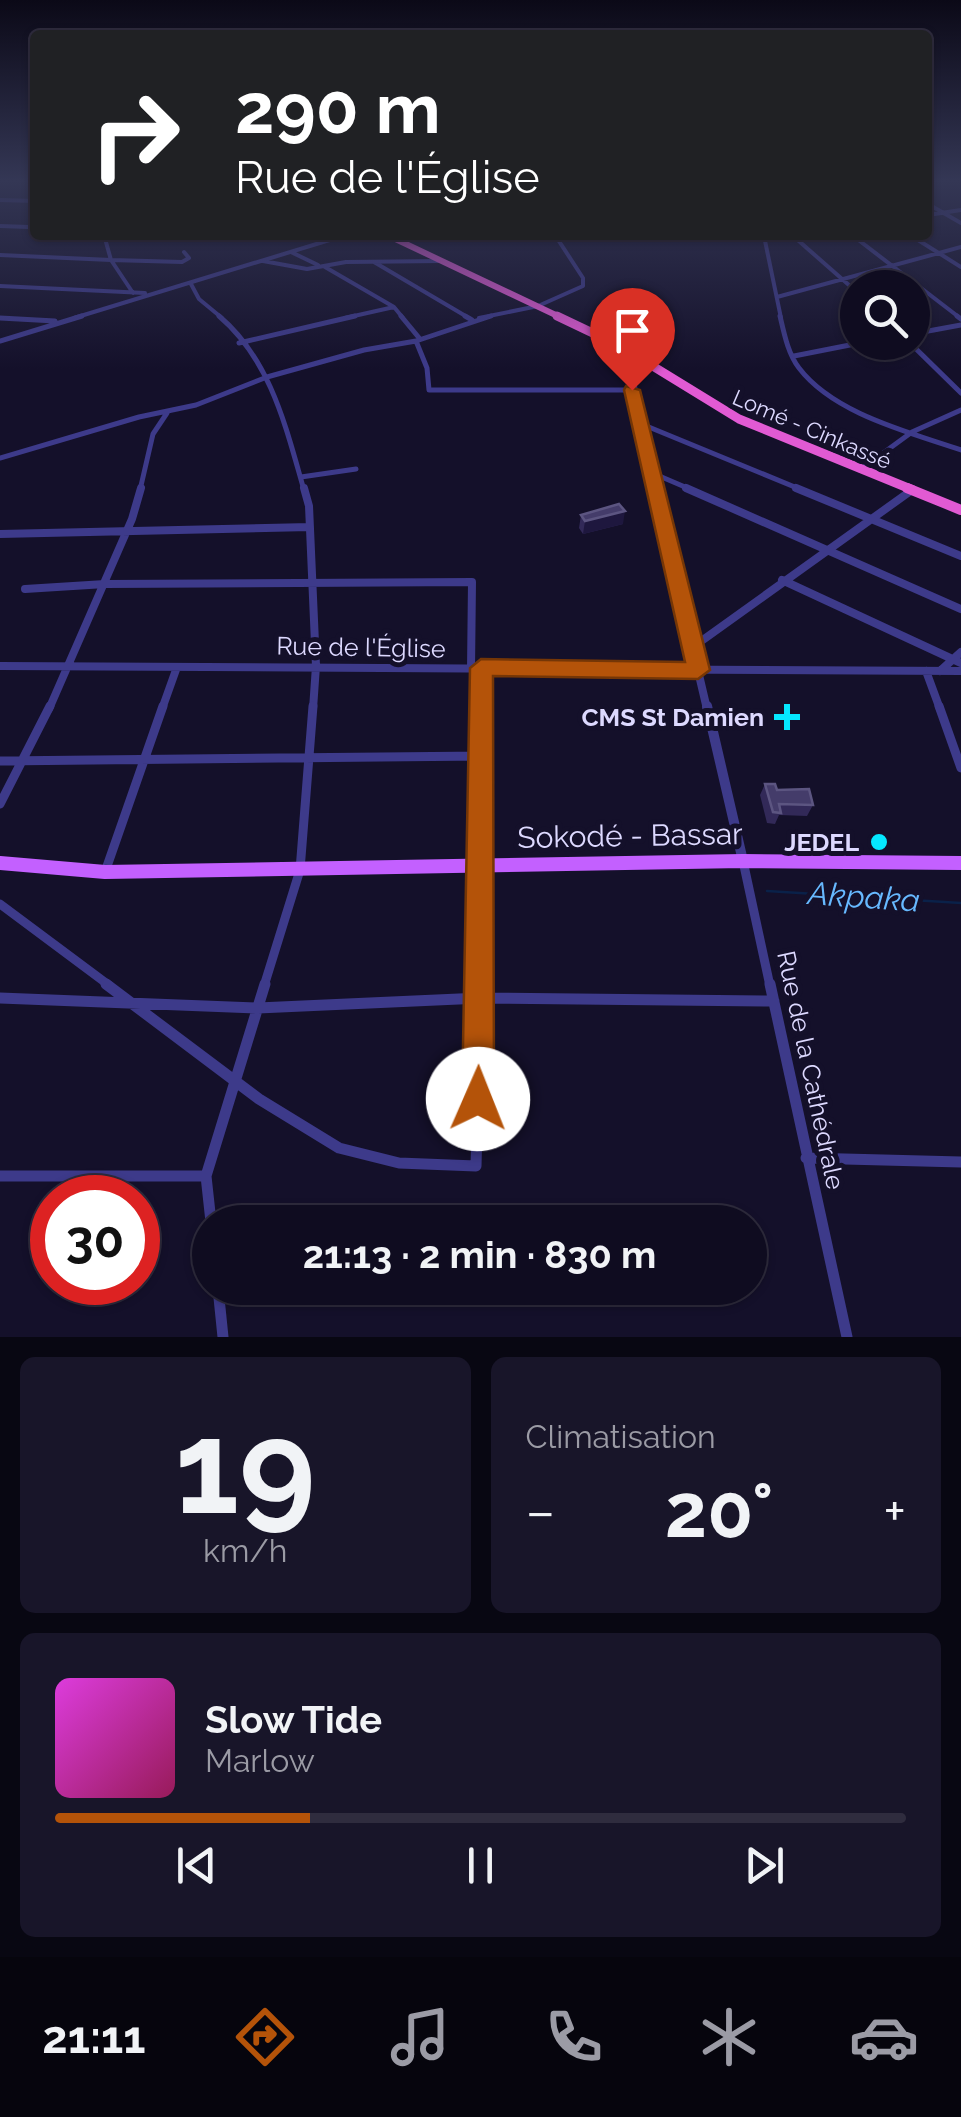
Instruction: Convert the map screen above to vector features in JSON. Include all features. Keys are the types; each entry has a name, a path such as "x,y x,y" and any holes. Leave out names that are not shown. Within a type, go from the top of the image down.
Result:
{"highway":[{"name":"Lomé - Cinkassé","path":"407,244 620,346 727,413 961,510"}],"main road":[{"name":"Sokodé - Bassar","path":"0,863 105,872 743,861 961,863"}],"street":[{"path":"107,244 111,260 133,293"},
{"path":"0,342 316,244"},
{"path":"0,458 196,405 266,377 364,350 418,340 472,320 574,294 583,286 584,278 562,244"},
{"path":"766,244 776,297 798,369 828,393 961,450"},
{"path":"803,244 840,277"},
{"path":"864,244 961,322"},
{"path":"925,244 961,267"},
{"path":"887,270 961,247"},
{"path":"0,255 182,262 189,258 184,252"},
{"path":"291,252 394,307 418,340 429,390 632,390"},
{"path":"263,261 286,268 441,261"},
{"path":"374,262 472,320"},
{"path":"776,297 840,282"},
{"path":"191,284 199,300 232,327 279,402 310,527 316,666 300,870 206,1176 209,1205"},
{"path":"0,286 154,293"},
{"path":"239,343 394,307"},
{"path":"0,318 62,321"},
{"path":"930,330 961,322"},
{"name":"Rue de la Cathédrale","path":"620,346 630,367 639,423 743,861 847,1337"},
{"path":"794,356 840,347"},
{"path":"927,360 961,393"},
{"path":"0,804 70,666 124,533 136,516 154,424 173,410"},
{"path":"860,470 912,432 961,410"},
{"path":"134,419 154,424"},
{"path":"639,423 961,556"},
{"path":"300,478 356,468"},
{"path":"650,472 961,610"},
{"path":"692,647 912,490"},
{"path":"0,534 310,527"},
{"path":"782,580 958,664 961,652"},
{"path":"0,904 212,1062 234,1084 351,1154 420,1166 476,1166 481,998 478,867 483,756 472,582 105,584 25,590"},
{"name":"Rue de l'Église","path":"0,666 926,672 958,664"},
{"path":"105,872 177,667"},
{"path":"926,672 961,768"},
{"path":"0,761 483,756"},
{"path":"0,998 258,1008 481,998 774,1001"},
{"path":"806,1158 961,1162"},
{"path":"0,1176 206,1176"},
{"path":"220,1305 223,1337"}],"building":[{"path":"619,504 625,511 585,521 581,515"},
{"path":"765,784 775,784 777,790 809,789 813,805 779,804 781,813 773,812"}],"waterway":[{"name":"Akpaka","path":"767,891 961,903"}],"place":[{"name":"CMS St Damien","path":"787,717"},
{"name":"JEDEL","path":"879,842"}],"route":[{"path":"478,1099 481,668 698,670 632,390"}]}
